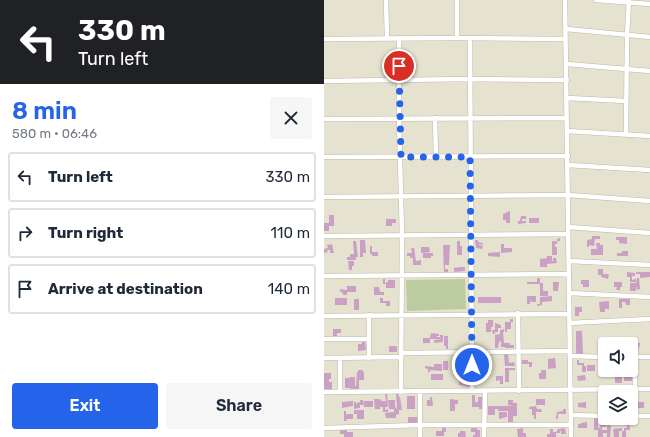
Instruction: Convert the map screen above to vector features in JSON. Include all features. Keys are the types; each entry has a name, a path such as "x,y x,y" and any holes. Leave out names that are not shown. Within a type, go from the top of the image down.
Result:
{"street":[{"path":"386,0 387,38"},
{"path":"457,0 457,38"},
{"path":"565,0 568,131 571,437"},
{"path":"596,0 629,1 650,4"},
{"path":"626,134 627,35 629,1"},
{"path":"566,29 650,37"},
{"path":"400,38 399,118 402,236 401,392"},
{"path":"470,38 472,391"},
{"path":"324,39 565,39"},
{"path":"566,64 650,71"},
{"path":"324,81 399,79 567,80"},
{"path":"567,98 626,101"},
{"path":"324,118 567,118"},
{"path":"435,118 436,157"},
{"path":"568,131 650,136"},
{"path":"324,157 568,156"},
{"path":"568,165 650,170"},
{"path":"324,197 401,195 568,195 650,201"},
{"path":"568,228 650,233"},
{"path":"324,236 568,234"},
{"path":"569,261 650,265"},
{"path":"324,276 569,274"},
{"path":"569,293 650,297"},
{"path":"324,316 518,313 569,314"},
{"path":"518,313 519,391"},
{"path":"369,315 369,358"},
{"path":"569,323 650,319"},
{"path":"324,339 369,339"},
{"path":"324,358 369,358 472,352 570,353 598,356"},
{"path":"638,357 650,357"},
{"path":"340,358 340,392"},
{"path":"638,390 650,389"},
{"path":"324,392 598,390"},
{"path":"484,437 485,391"},
{"path":"420,392 420,437"},
{"path":"571,415 598,416"},
{"path":"638,416 650,416"},
{"path":"324,428 420,425 571,425"}],"green space":[{"path":"465,279 466,309 407,311 406,280"}],"building":[{"path":"510,211 510,223 506,223 506,220 503,220 503,214"},
{"path":"329,215 334,215 334,226 329,226 329,231 324,231 324,223 329,223"},
{"path":"521,216 526,216 526,219 522,219 522,221 526,221 526,223 518,224"},
{"path":"529,218 539,218 539,223 529,223"},
{"path":"386,219 396,219 396,223 392,223 392,226 386,226"},
{"path":"592,236 600,236 600,239 595,239 594,246 589,245 589,247 587,247 587,240 592,239"},
{"path":"616,237 627,237 627,244 619,243 619,240 616,240"},
{"path":"360,240 365,240 366,253 363,253 363,257 360,257"},
{"path":"475,240 483,243 483,245 479,244 483,246 482,249 476,248"},
{"path":"353,241 356,241 358,257 356,257 356,260 347,260 347,257 350,257 350,254 354,254"},
{"path":"457,241 460,241 460,246 462,246 462,255 457,255"},
{"path":"552,241 557,241 555,247 557,247 557,255 552,255"},
{"path":"596,243 603,245 603,255 591,255 591,249 597,249"},
{"path":"332,244 334,253 330,253 330,250 327,250 328,252 324,253 324,249 328,248 327,245"},
{"path":"501,244 504,244 504,248 512,248 512,252 501,253"},
{"path":"443,245 450,245 449,265 445,265 445,269 448,269 448,272 444,272"},
{"path":"370,246 372,246 372,252 378,252 378,256 372,256 372,254 370,254"},
{"path":"421,247 429,247 430,252 421,253"},
{"path":"411,248 414,248 416,261 421,260 421,265 413,265 413,258 407,256 407,253 412,253"},
{"path":"622,251 628,251 628,256 617,256 617,253 622,253"},
{"path":"500,252 500,257 488,256 488,253"},
{"path":"423,253 433,253 433,256 431,256 431,258 423,258"},
{"path":"547,256 552,256 552,261 553,258 556,258 557,263 547,264 547,267 540,267 540,259 547,258"},
{"path":"348,261 354,261 352,270 349,270"},
{"path":"465,267 465,271 454,272 454,268"},
{"path":"598,269 603,269 603,274 609,274 608,279 598,275"},
{"path":"627,272 635,273 635,276 632,276 632,280 636,279 636,282 630,282 630,277 627,277"},
{"path":"636,272 650,272 650,277 640,278 640,274 636,274"},
{"path":"537,278 540,278 540,284 527,284 527,282 537,282"},
{"path":"637,278 639,278 640,289 637,290 636,286 636,291 630,291 630,283 636,283"},
{"path":"383,279 385,279 385,283 388,282 388,280 395,280 395,288 386,288 386,284 383,284"},
{"path":"581,280 589,280 589,287 583,287"},
{"path":"553,282 559,282 558,291 553,291"},
{"path":"614,282 622,282 622,287 620,287 620,290 616,290 617,287 614,287"},
{"path":"540,283 543,283 543,291 548,291 548,296 540,296"},
{"path":"347,286 356,286 356,292 347,292 347,295 343,295 342,292 340,292 340,289 347,290"},
{"path":"374,287 379,287 380,292 384,292 384,295 374,295"},
{"path":"527,296 536,296 536,302 531,302 530,299 530,304 527,304"},
{"path":"552,296 552,301 542,302 542,305 537,306 537,304 540,304 540,297"},
{"path":"478,297 501,297 501,303 478,303"},
{"path":"335,298 347,298 347,305 335,305"},
{"path":"380,298 383,298 383,301 390,301 390,306 386,306 386,303 380,303"},
{"path":"354,299 359,299 359,310 354,310"},
{"path":"619,299 630,299 630,305 626,305 625,302 622,302 622,308 619,308"},
{"path":"609,301 609,309 605,309 605,312 600,312 599,302"},
{"path":"575,307 582,307 582,312 579,312 579,316 575,316"},
{"path":"510,319 513,319 513,322 511,322 511,329 507,329 507,332 505,332 505,322 510,322"},
{"path":"488,320 493,320 491,332 486,332 486,323 488,323"},
{"path":"495,323 501,325 501,328 498,328 498,332 493,334 492,330 495,330"},
{"path":"333,329 341,329 341,333 337,333 337,336 333,336"},
{"path":"504,329 504,343 514,345 514,348 501,347 501,341 499,342 498,348 495,348 495,335 500,334 500,330"},
{"path":"576,331 582,331 583,354 576,354"},
{"path":"431,333 439,334 437,337 443,335 443,342 434,343 434,340 442,339 430,339 430,343 423,343 423,338 430,338"},
{"path":"444,336 448,336 448,349 444,346"},
{"path":"362,341 365,341 366,350 358,351 358,344 362,344"},
{"path":"389,346 397,346 397,352 389,352"},
{"path":"469,353 470,365 466,365 466,368 462,368 462,358 465,358 465,354"},
{"path":"504,354 508,354 509,363 514,362 515,366 505,366"},
{"path":"555,358 556,368 548,369 548,359"},
{"path":"522,360 532,362 532,367 529,367 529,364 522,364"},
{"path":"577,360 579,360 579,363 584,363 584,366 586,366 586,372 582,372 582,365 577,365"},
{"path":"443,361 448,361 448,370 443,370"},
{"path":"434,364 442,364 442,371 430,370 430,372 428,372 428,369 425,368 425,366 434,367"},
{"path":"587,365 595,365 595,371 587,371"},
{"path":"505,368 515,368 515,370 509,370 509,382 505,382"},
{"path":"358,370 363,370 364,372 364,380 359,380 359,389 350,390 350,388 345,388 345,378 350,377 355,377 356,386"},
{"path":"541,370 546,370 546,379 539,379 539,373 541,373"},
{"path":"324,373 331,373 331,379 329,379 329,382 332,382 332,391 324,391"},
{"path":"431,374 443,374 443,380 431,380"},
{"path":"585,375 586,380 578,381 577,376"},
{"path":"496,376 503,376 503,384 500,384 500,380 496,381"},
{"path":"615,377 622,377 622,383 615,383"},
{"path":"624,377 632,377 632,381 624,381"},
{"path":"459,379 466,379 466,381 469,380 470,387 459,385"},
{"path":"385,393 387,393 388,407 385,407 385,410 388,409 388,412 383,412 383,407 380,407 380,409 375,409 374,399 386,401"},
{"path":"396,393 398,393 400,397 402,410 399,410 399,414 396,415 396,418 386,418 385,413 394,412 394,409 389,409 388,400 395,400 397,410"},
{"path":"472,395 475,395 475,402 478,402 478,397 482,397 482,409 479,409 479,407 472,407"},
{"path":"407,396 415,396 415,409 407,409"},
{"path":"430,397 432,397 433,406 427,406 427,400 430,400"},
{"path":"450,399 458,400 458,404 455,404 455,411 450,411"},
{"path":"536,399 545,399 545,405 536,405"},
{"path":"360,400 363,400 364,405 360,405 360,408 354,409 354,402 356,402 357,405"},
{"path":"508,400 513,400 513,403 517,403 517,416 513,416 513,422 508,422 508,411 498,411 498,409 495,409 495,415 488,415 488,406 513,406 508,405"},
{"path":"353,401 353,406 342,408 342,402"},
{"path":"364,401 373,401 373,407 364,407"},
{"path":"586,402 586,408 578,407 578,403"},
{"path":"638,402 644,402 644,408 638,408"},
{"path":"536,406 537,409 541,409 542,412 536,412 536,419 534,419 532,409 529,409 529,407"},
{"path":"563,409 566,409 566,414 558,414 558,419 556,419 557,412 563,411"},
{"path":"354,410 364,410 364,419 357,419 357,414 354,414"},
{"path":"344,411 346,411 346,416 347,414 353,414 353,419 346,419 347,421 344,421"},
{"path":"499,412 507,412 507,417 499,419"},
{"path":"408,417 418,417 418,423 408,423"},
{"path":"594,418 598,418 598,428 602,427 602,430 607,430 607,425 611,426 610,437 607,437 607,433 603,433 603,437 598,437 598,430 594,430"},
{"path":"587,422 587,428 578,428 578,424"},
{"path":"600,425 606,425 606,427 600,427"},
{"path":"627,425 630,425 630,430 626,430 626,437 622,437 622,431 624,431 624,428 627,428"},
{"path":"442,427 446,427 444,436 436,436 436,431 442,431"},
{"path":"471,428 477,428 477,430 480,430 480,437 473,437 475,432 471,432"},
{"path":"523,428 523,433 526,433 526,437 518,437 517,429"},
{"path":"565,428 566,434 561,434 561,431 560,433 556,433 558,429"},
{"path":"622,428 622,431 619,431 619,437 614,437 613,429"},
{"path":"550,429 553,429 553,432 556,432 556,437 547,437 547,434 550,434"},
{"path":"340,430 353,432 353,437 344,437 344,434 340,434"},
{"path":"460,431 465,431 466,437 458,437 458,433 460,433"}],"route":[{"path":"399,66 401,157 470,157 472,365"}]}
